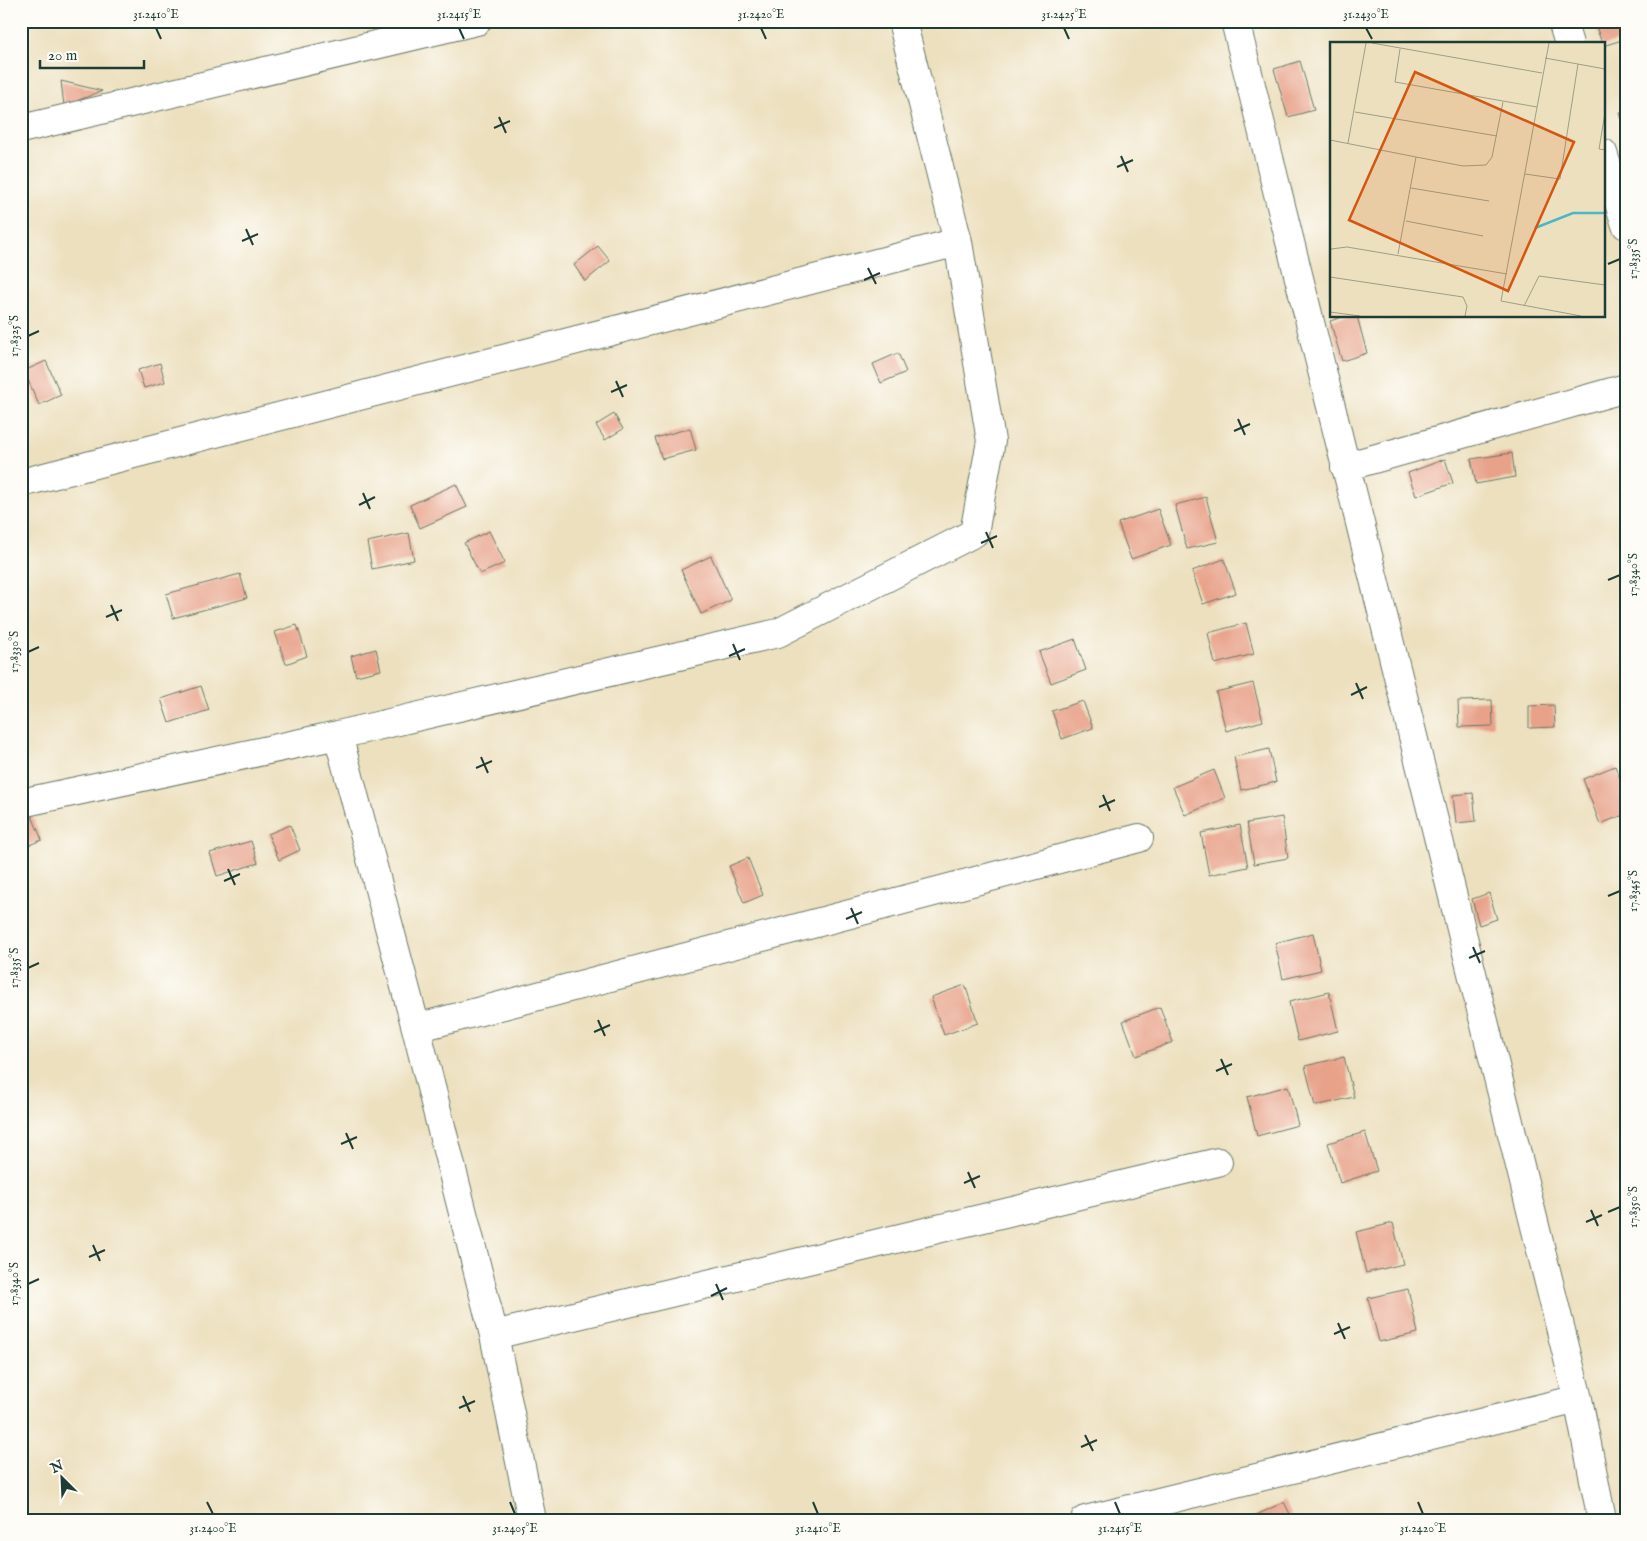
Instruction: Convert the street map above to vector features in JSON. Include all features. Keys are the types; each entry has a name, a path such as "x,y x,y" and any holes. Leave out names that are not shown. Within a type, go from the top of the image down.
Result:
{"street":[{"path":"21,129 478,21"},
{"path":"21,803 338,735 778,633 974,533 991,441 958,242 902,21"},
{"path":"1235,21 1578,1399 1602,1520"},
{"path":"1562,21 1568,42"},
{"path":"1604,156 1626,225"},
{"path":"21,483 958,242"},
{"path":"1345,467 1626,388"},
{"path":"338,735 416,1028 494,1335 532,1520"},
{"path":"416,1028 1139,838"},
{"path":"494,1335 1218,1162"},
{"path":"1085,1520 1578,1399"}],"building":[{"path":"1594,21 1619,21 1625,39 1604,46 1604,42 1602,42"},
{"path":"1300,61 1314,110 1288,117 1274,69"},
{"path":"61,81 102,91 64,106"},
{"path":"1626,111 1626,131 1625,131 1620,113"},
{"path":"598,246 610,261 585,281 574,265"},
{"path":"1340,318 1358,318 1367,353 1342,361 1330,321"},
{"path":"898,353 906,372 881,383 873,364"},
{"path":"46,361 61,395 39,405 24,371"},
{"path":"160,363 165,382 144,388 138,370"},
{"path":"614,414 623,429 605,440 596,425"},
{"path":"690,428 696,450 662,459 655,438"},
{"path":"1512,453 1515,477 1476,484 1471,459"},
{"path":"1445,459 1453,483 1416,496 1408,473"},
{"path":"456,484 467,507 420,528 410,505"},
{"path":"1206,497 1218,542 1187,549 1175,505"},
{"path":"1158,509 1171,545 1131,559 1118,523"},
{"path":"489,531 505,563 480,574 464,543"},
{"path":"409,533 414,560 372,569 367,542"},
{"path":"711,556 731,600 701,614 681,570"},
{"path":"1224,559 1236,593 1203,604 1192,571"},
{"path":"240,574 247,598 173,618 166,594"},
{"path":"1246,623 1254,654 1215,664 1208,633"},
{"path":"297,625 307,656 286,664 275,632"},
{"path":"1075,639 1086,670 1051,683 1039,652"},
{"path":"376,649 381,670 356,676 351,656"},
{"path":"1253,683 1263,721 1226,731 1216,692"},
{"path":"201,686 209,710 169,723 161,699"},
{"path":"1492,700 1493,726 1459,727 1458,701"},
{"path":"1083,701 1093,728 1062,739 1052,711"},
{"path":"1554,705 1555,727 1529,728 1529,706"},
{"path":"1269,749 1276,782 1241,790 1234,757"},
{"path":"1615,766 1626,793 1626,814 1600,824 1583,779"},
{"path":"1214,770 1225,798 1185,815 1173,787"},
{"path":"1473,793 1476,821 1456,823 1453,795"},
{"path":"32,816 42,840 21,848 21,820"},
{"path":"1282,817 1288,858 1254,864 1247,823"},
{"path":"290,825 300,850 279,860 268,834"},
{"path":"1240,825 1248,867 1209,875 1201,833"},
{"path":"251,841 258,863 217,876 210,853"},
{"path":"748,858 763,895 744,903 729,866"},
{"path":"1489,893 1497,919 1479,925 1472,899"},
{"path":"1313,933 1321,970 1283,979 1275,943"},
{"path":"965,985 978,1023 944,1035 931,997"},
{"path":"1329,992 1338,1031 1298,1041 1289,1002"},
{"path":"1160,1007 1173,1042 1136,1056 1123,1021"},
{"path":"1344,1057 1354,1097 1315,1106 1305,1066"},
{"path":"1288,1086 1298,1125 1257,1136 1247,1097"},
{"path":"1365,1132 1377,1171 1340,1183 1328,1143"},
{"path":"1393,1223 1403,1264 1366,1273 1356,1232"},
{"path":"1408,1289 1418,1333 1379,1342 1368,1298"},
{"path":"1284,1502 1291,1516 1282,1520 1246,1520"}]}
